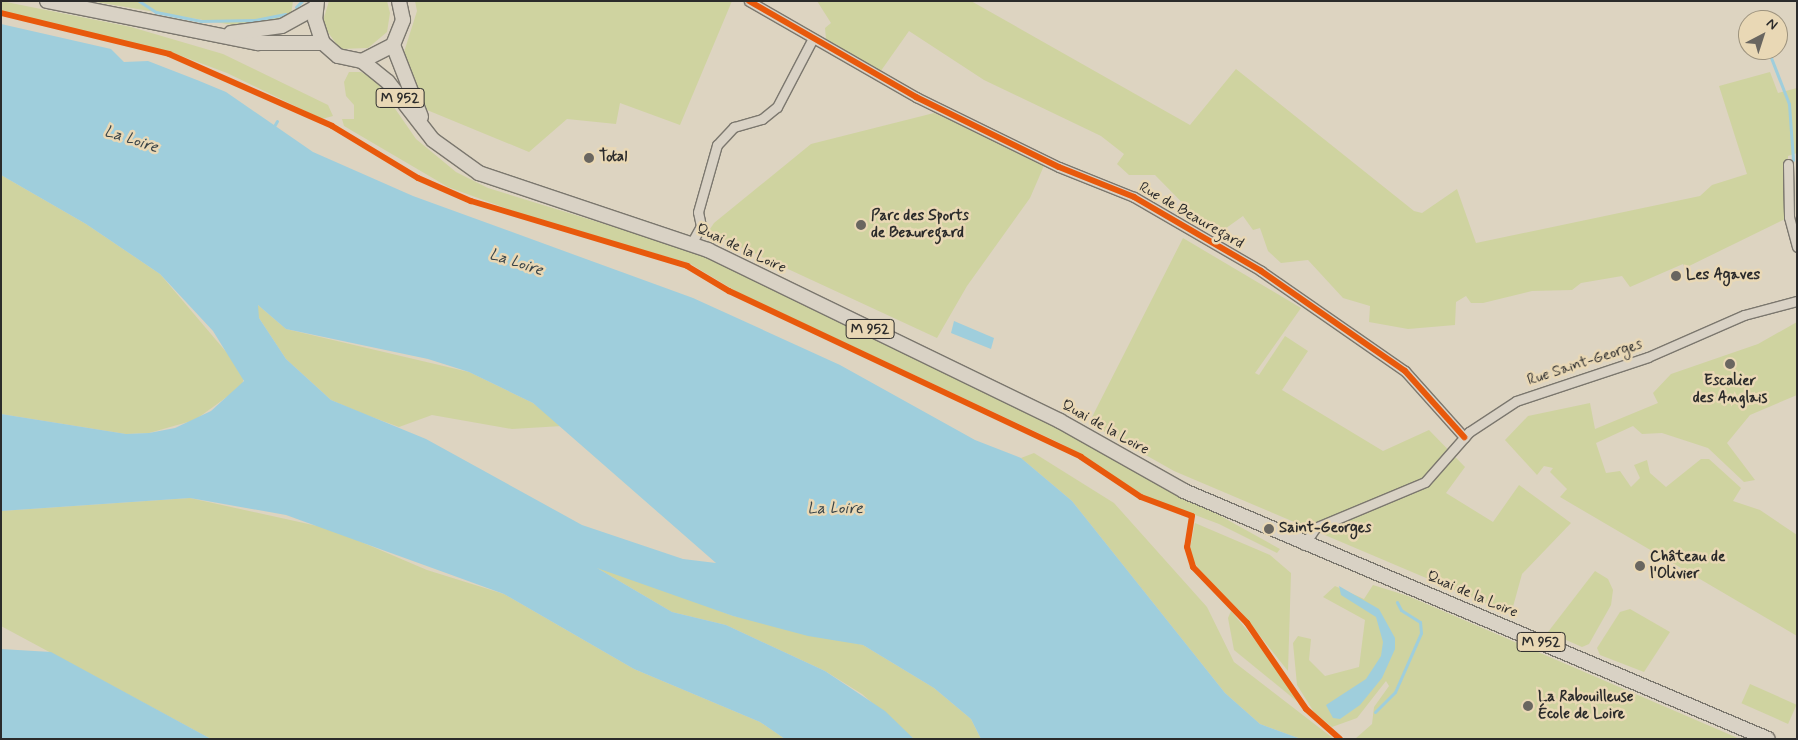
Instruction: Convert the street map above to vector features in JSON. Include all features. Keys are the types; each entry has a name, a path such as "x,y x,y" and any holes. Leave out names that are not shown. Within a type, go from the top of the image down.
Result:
{"main road":[{"path":"47,1 258,43 323,43"},
{"path":"316,4 317,32 323,43 338,56 362,61 392,45 403,20 399,1"},
{"path":"212,34 282,26 316,4"},
{"name":"M 952","path":"392,45 405,84 433,140"},
{"name":"M 952","path":"362,61 388,82 433,140"},
{"name":"Quai de la Loire","path":"433,140 463,164 500,182 691,244 1047,415 1184,491 1304,545 1768,739"}],"street":[{"name":"Rue de Beauregard","path":"749,1 815,41 942,111 1059,167 1134,197 1261,271 1416,380 1464,437"},
{"path":"691,244 701,226 698,212 717,145 734,127 762,119 777,107 815,41"},
{"path":"1788,164 1789,217 1797,247"},
{"name":"Rue Saint-Georges","path":"1304,545 1315,528 1425,482 1464,437 1541,390 1632,362 1744,315 1797,301"}],"green space":[{"path":"1,1 131,27 223,54 328,105 333,116 322,119 227,73 171,52 1,13"},
{"path":"90,1 293,1 291,15 279,21 233,25"},
{"path":"329,1 387,1 390,13 387,32 368,48 340,49 322,24"},
{"path":"415,1 732,1 680,125 620,103 616,124 567,119 529,152 427,110 404,52 417,11"},
{"path":"817,1 971,1 1190,125 1236,69 1414,211 1422,213 1457,189 1476,243 1700,196 1712,185 1747,174 1719,86 1770,72 1778,93 1797,88 1797,153 1788,156 1789,217 1685,268 1683,264 1630,287 1622,276 1581,283 1572,290 1532,291 1483,303 1471,303 1466,296 1456,302 1455,325 1408,329 1369,322 1370,306 1343,298 1308,260 1281,263 1268,251 1260,228 1253,230 1243,216 1215,236 1155,175 1129,175 1117,164 1124,154 1101,136 984,80 909,31 878,75 819,44 826,39 825,28 831,23"},
{"path":"349,72 361,72 376,81 416,139 456,172 488,188 705,255 1071,433 1280,549 1277,553 1219,524 1145,496 1062,444 739,293 689,263 541,221 448,187 344,126 342,119 354,119 354,105 346,96 344,82"},
{"name":"Parc des Sports de Beauregard","path":"934,113 1046,161 1030,198 967,286 937,338 708,232 714,223 811,144"},
{"path":"1,175 86,224 160,274 239,367 244,375 242,386 195,420 149,433 126,434 1,414"},
{"path":"1183,238 1301,308 1255,373 1259,375 1285,336 1308,351 1282,390 1383,451 1429,430 1465,467 1446,493 1493,522 1519,485 1571,523 1522,574 1511,614 1174,471 1089,423"},
{"path":"258,305 286,329 469,372 533,403 562,426 512,429 432,415 399,427 361,413 331,400 286,359 259,318 255,308"},
{"path":"1797,322 1797,395 1750,415 1727,443 1755,480 1744,482 1708,448 1662,433 1642,434 1633,426 1596,443 1606,473 1620,471 1631,487 1640,478 1634,465 1647,460 1650,473 1666,487 1701,459 1709,459 1741,488 1733,501 1760,510 1797,535 1797,636 1560,497 1567,489 1550,472 1553,468 1544,466 1537,475 1505,440 1528,416 1590,403 1595,429 1658,403 1653,393 1671,374 1758,344"},
{"path":"1034,453 1114,503 1207,607 1234,662 1334,739 1301,739 1260,724 1225,693 1072,501 1021,458"},
{"path":"190,498 331,529 427,570 504,594 634,669 760,722 785,739 211,739 1,626 1,511"},
{"path":"1195,523 1270,555 1291,573 1288,671 1241,612 1202,574 1189,554"},
{"path":"605,567 733,616 863,645 934,688 971,719 981,739 914,739 862,694 825,671 726,625 672,612 597,568"},
{"path":"1595,571 1608,579 1613,590 1611,605 1589,644 1582,647 1548,632"},
{"path":"1373,585 1408,596 1740,739 1355,739 1372,724 1374,707 1389,686 1386,681 1357,718 1332,727 1314,712 1297,685 1293,643 1298,636 1311,639 1309,660 1325,676 1359,667 1365,620 1323,597 1335,586 1364,599"},
{"path":"1630,609 1670,632 1644,672 1600,655 1597,648 1620,612"},
{"path":"1231,611 1276,665 1299,703 1234,650 1228,618"},
{"path":"1750,684 1797,705 1788,724 1741,703"}],"water":[{"name":"La Loire","path":"1,24 111,49 124,62 148,61 226,92 313,152 413,196 693,298 840,365 975,440 1021,458 1072,501 1225,693 1260,724 1301,739 981,739 971,719 934,688 863,645 808,636 733,616 597,568 672,612 726,625 825,671 885,711 914,739 785,739 760,722 634,669 504,594 286,515 190,498 1,511 1,414 126,434 149,433 175,428 211,411 244,381 213,331 160,274 86,224 1,175","holes":["258,305 286,329 428,359 469,372 533,403 716,563 683,559 582,525 426,439 331,400 286,359 259,318"]},
{"path":"954,321 994,338 991,349 951,333"},
{"path":"1339,586 1379,609 1395,638 1395,649 1382,678 1360,705 1340,719 1333,718 1326,705 1366,679 1381,656 1383,642 1376,617 1341,595"},
{"path":"1,649 51,652 211,739 1,739"}],"waterway":[{"path":"139,1 156,12 201,21 255,20 285,14"},
{"path":"296,7 302,1"},
{"path":"1772,60 1789,104 1793,160"},
{"path":"273,128 277,121"},
{"path":"1375,712 1395,692 1421,633 1420,622 1401,610 1397,602"}],"cycle path":[{"path":"749,1 916,97 1059,167 1134,197 1261,271 1405,371 1464,437"},
{"path":"1,13 169,54 332,126 418,178 471,201 687,266 729,291 1081,457 1141,497 1192,516 1187,547 1193,567 1247,623 1306,709 1340,739"}],"place":[{"name":"Total","path":"589,158"},
{"name":"Parc des Sports de Beauregard","path":"861,225"},
{"name":"Les Agaves","path":"1676,276"},
{"name":"Escalier des Anglais","path":"1730,364"},
{"name":"Saint-Georges","path":"1269,529"},
{"name":"Château de l'Olivier","path":"1640,566"},
{"name":"La Rabouilleuse École de Loire","path":"1528,706"}]}
